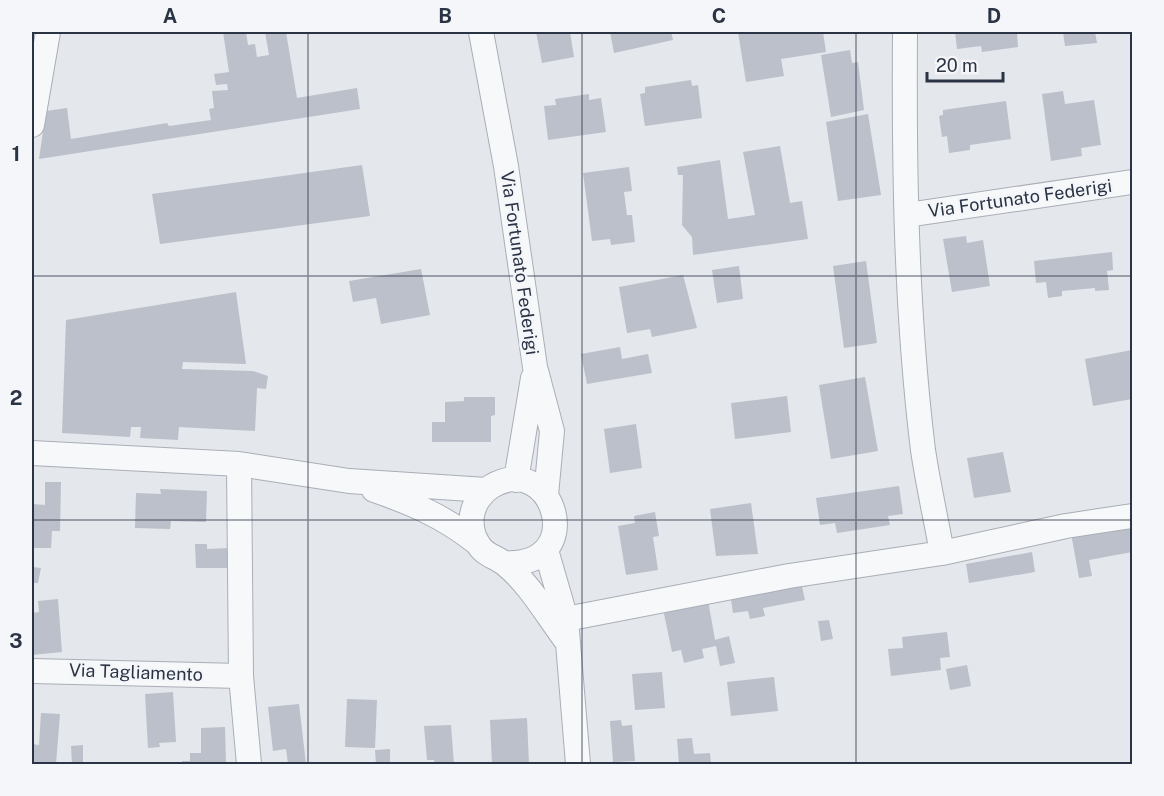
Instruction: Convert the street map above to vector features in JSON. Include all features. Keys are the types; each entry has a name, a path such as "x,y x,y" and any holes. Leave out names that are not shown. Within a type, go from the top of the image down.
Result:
{"street":[{"path":"32,125 48,32"},
{"name":"Via Fortunato Federigi","path":"481,32 506,166 535,367 552,432 546,495"},
{"name":"Via Fortunato Federigi","path":"905,32 908,214 916,377 924,452 942,553"},
{"name":"Via Fortunato Federigi","path":"908,214 1132,182"},
{"path":"516,480 535,367"},
{"path":"32,453 239,464 349,481 486,490"},
{"path":"239,464 241,676 249,765"},
{"path":"349,481 416,505 455,525 477,543 488,556 504,563 519,564 534,559 546,550 554,537 556,522 554,508 546,495 532,484 516,480 500,482 486,490 477,501 472,515 472,529 477,543"},
{"path":"566,619 789,576 942,553 1066,526 1132,516"},
{"path":"546,550 566,619 578,765"},
{"path":"504,563 568,643"},
{"name":"Via Tagliamento","path":"32,671 241,676"}],"building":[{"path":"223,32 246,32 248,45 255,44 257,57 269,55 265,32 286,32 297,98 357,88 360,109 39,159 46,111 67,108 71,139 167,123 169,126 211,120 209,109 214,108 212,91 228,90 227,84 216,85 214,74 229,72"},
{"path":"536,32 570,32 574,57 542,63"},
{"path":"610,32 671,32 673,40 614,53"},
{"path":"738,32 823,32 826,52 781,59 784,76 746,82"},
{"path":"955,32 1017,32 1018,47 982,52 981,46 957,49"},
{"path":"1063,32 1095,32 1097,43 1065,46"},
{"path":"850,50 852,63 858,62 864,110 831,117 821,55"},
{"path":"691,80 692,86 698,85 702,118 645,126 640,94 645,93 645,87"},
{"path":"1063,91 1065,104 1094,100 1101,145 1081,148 1082,156 1051,161 1042,94"},
{"path":"589,94 589,100 601,98 606,132 548,140 544,106 556,105 555,99"},
{"path":"1006,101 1011,139 970,145 970,150 949,153 947,136 942,137 939,116 943,115 943,110"},
{"path":"868,114 881,195 838,201 826,122"},
{"path":"780,146 790,203 802,201 808,239 693,255 692,237 682,225 683,175 678,175 677,167 720,160 728,219 755,215 743,152"},
{"path":"362,165 370,216 160,244 152,194"},
{"path":"629,167 632,191 624,192 627,215 632,215 635,242 611,245 610,239 592,241 583,173"},
{"path":"966,236 967,243 983,240 990,286 952,292 943,239"},
{"path":"1112,252 1113,270 1107,271 1109,290 1095,291 1095,288 1062,291 1062,296 1048,298 1046,282 1036,283 1034,261"},
{"path":"866,261 877,343 844,348 833,266"},
{"path":"739,266 743,299 717,303 712,270"},
{"path":"421,269 430,315 381,324 376,298 353,302 349,281"},
{"path":"683,275 697,328 652,337 650,329 627,333 619,287"},
{"path":"236,292 246,364 183,362 182,369 253,371 268,376 266,389 257,388 255,431 179,427 178,440 140,438 141,427 131,427 130,437 62,433 66,320"},
{"path":"620,347 622,359 648,354 652,373 587,384 581,354"},
{"path":"1132,350 1132,399 1093,406 1085,359"},
{"path":"865,377 878,451 831,459 819,385"},
{"path":"787,396 791,432 735,439 731,403"},
{"path":"464,397 495,397 495,415 491,416 491,442 432,442 432,422 445,422 445,402 464,401"},
{"path":"636,424 642,468 610,473 604,429"},
{"path":"1003,452 1011,492 974,498 967,458"},
{"path":"45,482 61,482 60,531 52,531 51,548 32,548 32,504 45,505"},
{"path":"899,486 903,514 888,516 890,525 837,533 835,523 820,525 816,498"},
{"path":"160,489 207,491 206,522 171,521 170,529 135,528 136,493 161,494"},
{"path":"751,503 758,554 716,556 710,509"},
{"path":"655,512 659,536 653,537 658,570 626,575 618,526 635,523 634,516"},
{"path":"1132,522 1132,552 1089,560 1092,576 1079,578 1071,533"},
{"path":"195,544 207,544 207,549 229,548 230,568 196,568"},
{"path":"1032,552 1035,572 969,583 966,564"},
{"path":"32,567 41,568 38,583 32,583"},
{"path":"801,582 805,600 763,608 765,616 750,619 748,611 733,613 730,593"},
{"path":"58,599 62,652 32,655 32,637 34,637 32,613 39,612 38,601"},
{"path":"708,600 715,640 729,636 735,663 720,666 716,646 702,649 704,658 684,663 681,650 672,652 663,609"},
{"path":"829,620 833,639 821,641 818,621"},
{"path":"947,632 950,657 940,658 941,670 891,676 888,649 903,648 902,637"},
{"path":"967,665 971,686 950,690 946,669"},
{"path":"662,672 665,708 635,710 632,674"},
{"path":"774,677 778,711 731,716 727,682"},
{"path":"173,692 176,742 159,743 160,747 148,748 145,694"},
{"path":"347,699 377,700 375,748 345,747"},
{"path":"299,704 306,764 288,764 286,749 273,751 268,707"},
{"path":"41,713 60,714 56,764 32,764 32,744 39,745"},
{"path":"527,718 529,764 492,764 490,720"},
{"path":"621,720 622,726 632,725 635,761 613,762 610,721"},
{"path":"451,725 454,764 435,764 434,760 427,760 424,726"},
{"path":"225,727 226,764 182,764 182,761 190,761 190,753 201,753 201,728"},
{"path":"692,738 694,754 710,753 711,764 679,764 677,739"},
{"path":"83,745 83,764 72,764 71,746"},
{"path":"390,749 390,764 376,764 375,750"}]}
